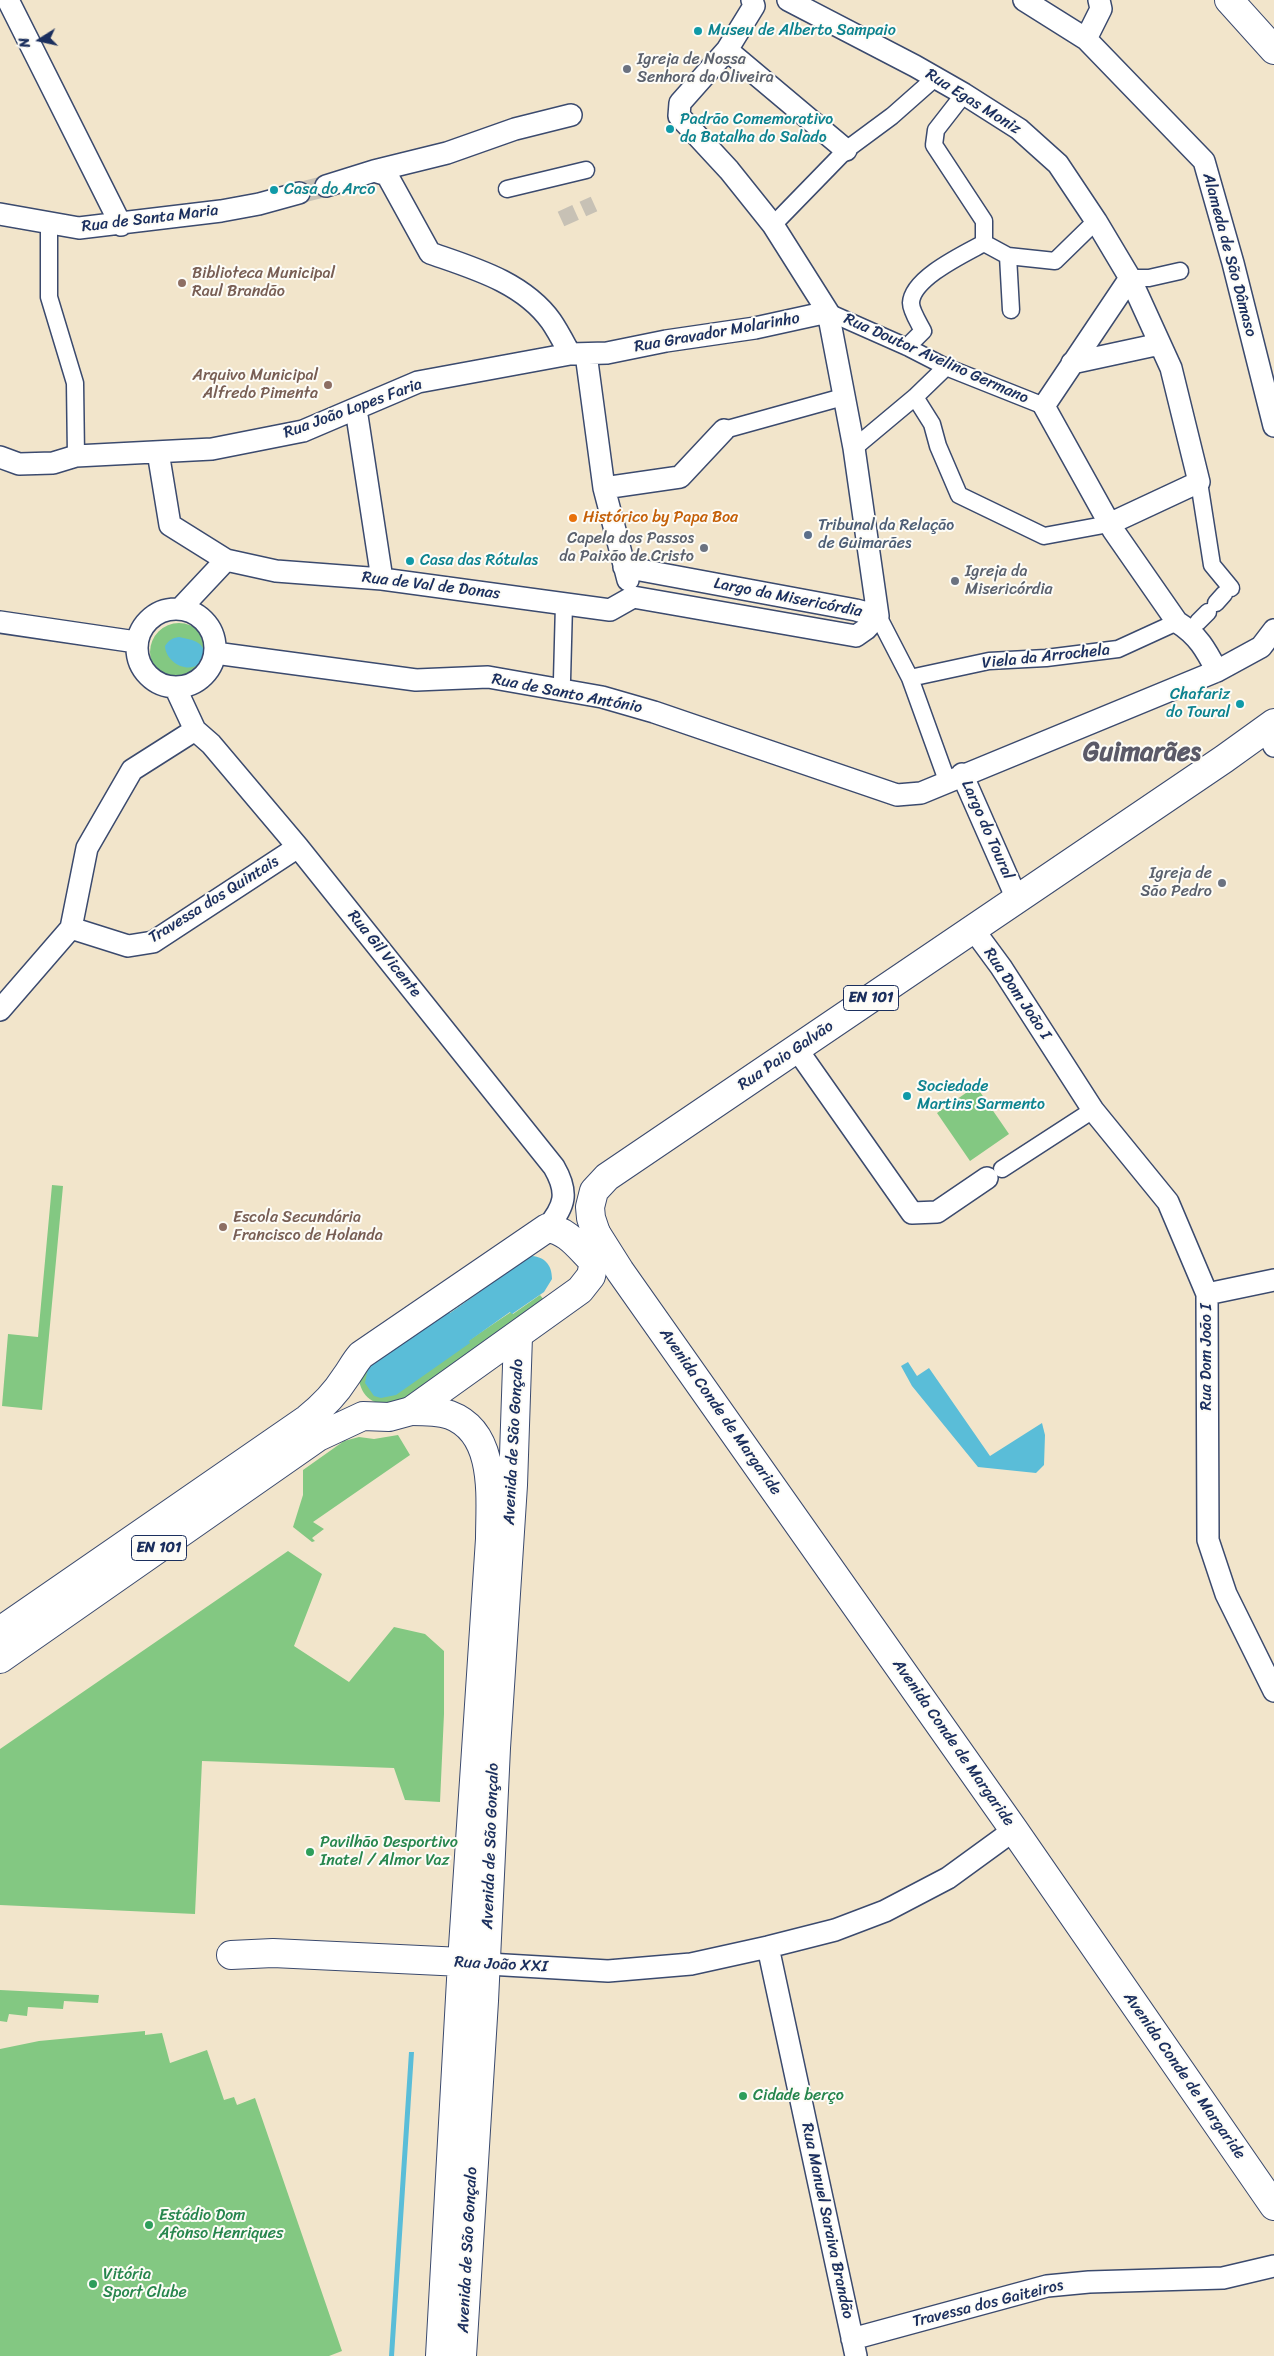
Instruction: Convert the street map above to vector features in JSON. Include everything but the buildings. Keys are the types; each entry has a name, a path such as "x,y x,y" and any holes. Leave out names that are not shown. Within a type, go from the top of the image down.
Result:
{"main road":[{"path":"1228,0 1274,50"},
{"name":"Largo do Toural","path":"1017,899 1271,733"},
{"name":"Rua Paio Galvão","path":"596,1233 590,1207 594,1192 607,1177 1017,899"},
{"name":"Avenida Conde de Margaride","path":"547,1228 556,1229 570,1237 594,1262 629,1283"},
{"name":"EN 101","path":"0,1631 307,1419 324,1405 361,1355 547,1228"},
{"name":"Avenida Conde de Margaride","path":"596,1233 629,1283 1014,1830 1274,2206"},
{"name":"EN 101","path":"0,1659 318,1436 363,1416 389,1417 411,1411 518,1336 580,1290 591,1276 596,1233"},
{"name":"Avenida de São Gonçalo","path":"440,2356 474,1963 496,1748 513,1485 518,1336"},
{"path":"346,1377 354,1408 363,1416"},
{"name":"Avenida de São Gonçalo","path":"411,1411 450,1415 465,1424 480,1443 488,1462 490,1484 490,1539 462,2356"},
{"name":"Rua João XXI","path":"232,1955 273,1953 474,1963"}],"street":[{"path":"8,0 122,225"},
{"path":"752,0 754,6 727,50 680,104 680,116 729,170 773,225 828,312 854,448 878,616 910,678 954,774"},
{"name":"Rua Egas Moniz","path":"788,0 964,94 1019,128 1058,164 1096,221 1130,278 1171,368 1199,482"},
{"name":"Alameda de São Dâmaso","path":"1024,0 1086,39 1204,161 1233,263 1274,426"},
{"path":"1086,39 1101,9 1099,0"},
{"path":"727,50 846,150"},
{"path":"773,225 846,150 892,116 935,78"},
{"path":"964,94 936,130 934,145 984,221 984,244"},
{"path":"326,186 380,173 447,153 515,129 572,115"},
{"path":"507,189 586,170"},
{"path":"380,173 430,253 483,272 507,283 532,299 578,354 604,488 633,597"},
{"name":"Rua de Santa Maria","path":"0,214 80,228 122,225 259,204 299,193"},
{"path":"984,244 1008,256 1055,261 1096,221"},
{"path":"50,223 49,297 75,383 76,456"},
{"path":"908,347 923,331 911,305 913,292 947,263 984,244"},
{"path":"1008,256 1011,310"},
{"path":"1180,272 1149,278 1130,278 1044,406 1110,524 1206,610"},
{"name":"Rua Doutor Avelino Germano","path":"828,312 908,347 946,367 1044,406"},
{"name":"Rua Gravador Molarinho","path":"607,353 666,341 755,328 828,312"},
{"path":"1072,363 1160,344"},
{"name":"Rua João Lopes Faria","path":"0,457 19,464 53,463 76,456 212,449 303,431 418,382 578,354 607,353"},
{"path":"854,448 915,397 946,367"},
{"path":"604,488 680,477 724,430 843,397"},
{"path":"915,397 932,424 938,446 959,495 1044,536 1110,524 1199,482 1212,565 1206,610 1205,649 1218,671"},
{"path":"356,409 382,579"},
{"name":"Rua de Val de Donas","path":"158,452 170,525 226,560 276,571 382,579 610,610 633,597"},
{"path":"181,608 226,560"},
{"name":"Largo da Misericórdia","path":"624,567 856,610 878,616 866,629 856,636 633,597"},
{"path":"562,680 564,604"},
{"path":"181,608 196,614 208,624 214,638 215,653 210,666 201,678 189,685 175,687 160,684 148,675 139,662 136,642 140,630 150,618 165,610 181,608"},
{"name":"Viela da Arrochela","path":"910,678 989,661 1046,658 1118,649 1206,610"},
{"path":"0,622 136,642"},
{"name":"Largo do Toural","path":"1017,899 954,774 1218,671 1261,647 1274,630"},
{"name":"Rua de Santo António","path":"215,653 416,680 488,677 562,689 654,712 897,795 922,792 954,774"},
{"name":"Rua Gil Vicente","path":"175,687 195,730 211,744 298,847 554,1167 564,1189 563,1202 559,1214 547,1228"},
{"path":"0,1010 71,928 87,848 132,770 195,730"},
{"name":"Travessa dos Quintais","path":"71,928 128,946 153,942 298,847"},
{"name":"Rua Dom João I","path":"973,929 1001,967 1093,1110 1168,1202 1207,1294 1208,1540 1226,1594 1274,1691"},
{"path":"796,1048 912,1213 937,1212 1093,1110"},
{"path":"1207,1294 1274,1280"},
{"name":"Rua João XXI","path":"474,1963 608,1971 691,1964 768,1947 835,1930 885,1911 948,1878 1014,1830"},
{"name":"Rua Manuel Saraiva Brandão","path":"768,1947 854,2347"},
{"name":"Travessa dos Gaiteiros","path":"854,2347 1047,2286 1089,2282 1223,2278 1274,2266"}],"green space":[{"path":"173,623 185,623 200,631 208,646 208,658 200,673 185,681 173,681 158,673 150,658 150,646 158,631"},
{"path":"976,1086 1009,1134 970,1161 937,1113"},
{"path":"52,1185 63,1186 42,1410 2,1406 8,1334 38,1337"},
{"path":"491,1281 492,1283 449,1313 468,1341 540,1295 544,1300 400,1401 384,1404 376,1403 370,1399 361,1388 359,1372"},
{"path":"398,1435 410,1455 313,1522 324,1529 312,1538 315,1541 312,1542 293,1527 303,1495 303,1470 344,1441 359,1437 374,1439"},
{"path":"288,1551 322,1574 294,1646 349,1682 394,1627 425,1634 444,1651 444,1714 440,1802 405,1800 394,1768 202,1761 195,1914 0,1905 0,1749"},
{"path":"0,1990 99,1995 98,2003 64,2001 63,2009 28,2007 27,2016 9,2014 7,2022 0,2021"},
{"name":"Estádio Dom Afonso Henriques","path":"145,2031 145,2035 162,2033 170,2063 207,2050 224,2100 234,2097 237,2105 255,2098 342,2351 329,2356 0,2356 0,2049 39,2041"}],"water":[{"path":"179,637 192,640 202,646 205,655 196,666 182,667 176,664 167,653 166,644"},
{"path":"529,1256 543,1259 551,1269 552,1279 544,1292 512,1314 510,1312 469,1341 470,1343 396,1395 381,1398 374,1396 365,1383 368,1368 448,1311 450,1313 492,1283 491,1281"},
{"path":"908,1362 917,1376 929,1368 990,1456 1042,1423 1045,1435 1044,1465 1036,1473 978,1467 912,1386 901,1366"},
{"path":"409,2052 414,2052 394,2356 389,2356"}],"tunnel":[{"path":"299,193 326,186"},
{"path":"561,219 594,204"}],"place":[{"name":"Museu de Alberto Sampaio","path":"698,31"},
{"name":"Igreja de Nossa Senhora da Oliveira","path":"627,69"},
{"name":"Padrão Comemorativo da Batalha do Salado","path":"670,129"},
{"name":"Casa do Arco","path":"274,190"},
{"name":"Biblioteca Municipal Raul Brandão","path":"182,283"},
{"name":"Arquivo Municipal Alfredo Pimenta","path":"328,385"},
{"name":"Histórico by Papa Boa","path":"573,518"},
{"name":"Tribunal da Relação de Guimarães","path":"808,535"},
{"name":"Capela dos Passos da Paixão de Cristo","path":"704,548"},
{"name":"Casa das Rótulas","path":"410,561"},
{"name":"Igreja da Misericórdia","path":"955,581"},
{"name":"Chafariz do Toural","path":"1240,704"},
{"name":"Igreja de São Pedro","path":"1222,883"},
{"name":"Sociedade Martins Sarmento","path":"907,1096"},
{"name":"Escola Secundária Francisco de Holanda","path":"223,1227"},
{"name":"Pavilhão Desportivo Inatel / Almor Vaz","path":"310,1852"},
{"name":"Cidade berço","path":"743,2096"},
{"name":"Estádio Dom Afonso Henriques","path":"149,2225"},
{"name":"Vitória Sport Clube","path":"93,2284"}],"district":[{"name":"Guimarães","path":"1142,753"}]}
